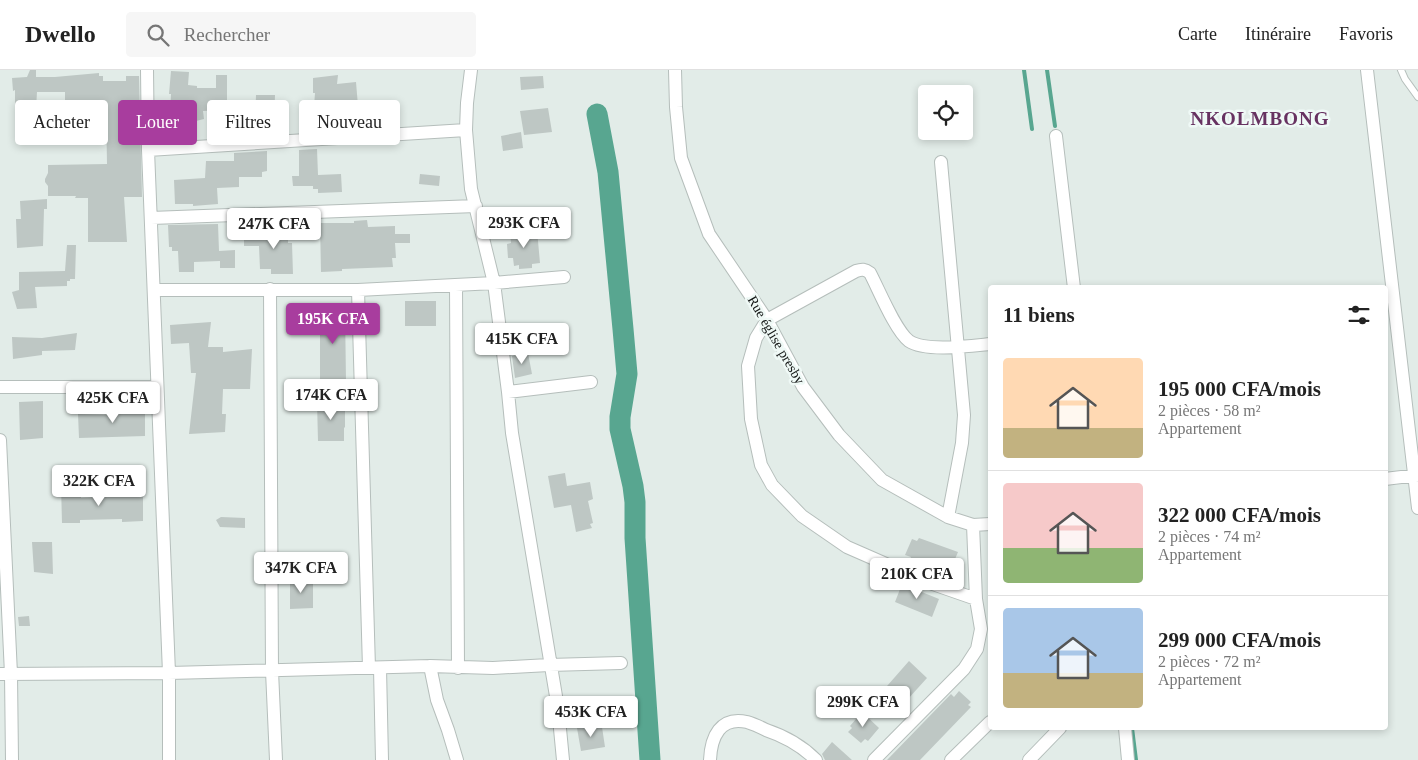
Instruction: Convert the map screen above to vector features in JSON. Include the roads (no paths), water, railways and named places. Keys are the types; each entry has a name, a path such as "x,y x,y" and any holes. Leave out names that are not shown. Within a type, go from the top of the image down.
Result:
{"street":[{"path":"147,70 148,150 169,673 169,760"},
{"path":"471,70 466,130 472,189 494,283 512,433 549,665 558,708 563,760"},
{"name":"Rue église presby","path":"675,70 676,107 681,158 708,234 767,320 803,387 839,435 882,480 948,517 973,525 988,524"},
{"path":"1367,70 1416,475 1418,508"},
{"path":"148,150 466,130"},
{"path":"1056,136 1074,285"},
{"path":"941,162 964,415 962,443 948,517"},
{"path":"151,218 476,206"},
{"path":"976,599 928,582 847,547 802,516 772,485 761,465 751,419 748,366 756,338 767,320 862,269 870,273 899,328 910,341 922,347 958,347 988,344"},
{"path":"154,290 358,290 494,283 564,277"},
{"path":"456,285 458,668"},
{"path":"270,289 272,671 276,760"},
{"path":"358,290 375,668 382,760"},
{"path":"508,392 591,382"},
{"path":"0,387 158,387"},
{"path":"0,440 5,674 12,760"},
{"path":"1388,479 1416,475"},
{"path":"874,760 964,669 976,649 981,629 976,599 973,525"},
{"path":"5,674 169,673 430,666 493,668 621,663"},
{"path":"430,666 437,700 456,760"},
{"path":"710,760 712,744 717,732 729,722 746,722 784,736 816,760"},
{"path":"951,760 988,724"},
{"path":"1029,760 1058,730"},
{"path":"1125,730 1128,760"}],"lane":[{"path":"1401,70 1418,97"}],"waterway":[{"path":"1024,70 1032,129"},
{"path":"1047,70 1055,126"},
{"path":"597,114 608,172 627,374 620,417 620,429 635,502 635,538 650,760"},
{"path":"1132,730 1136,760"}],"district":[{"name":"NKOLMBONG","path":"1260,118"}]}
